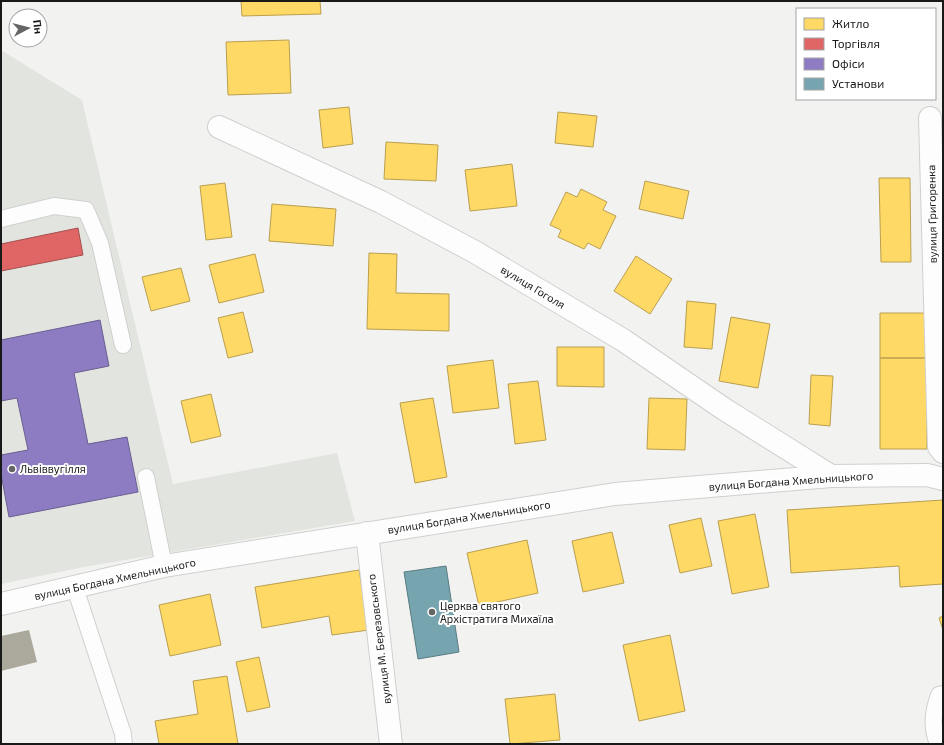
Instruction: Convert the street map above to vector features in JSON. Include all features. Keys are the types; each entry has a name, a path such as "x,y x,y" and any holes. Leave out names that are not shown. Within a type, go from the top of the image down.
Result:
{"street":[{"name":"вулиця Григоренка","path":"930,118 938,439 939,447 943,452"},
{"name":"вулиця Гоголя","path":"219,127 381,202 475,252 623,340 724,409 831,476"},
{"name":"вулиця Богдана Хмельницького","path":"1,604 75,588 164,566 615,494 831,476 927,475 943,479"},
{"name":"вулиця М. Березовського","path":"366,533 391,744"}],"lane":[{"path":"1,219 54,206 86,210 100,244 122,345"},
{"path":"146,476 164,566"},
{"path":"75,588 123,734 124,744"},
{"path":"938,744 934,734 933,712 939,695 943,694"}],"shaded area":[{"path":"1,50 82,100 173,484 337,453 355,521 84,567 1,584"}],"building: Житло":[{"path":"241,1 320,1 321,14 242,16"},
{"path":"289,40 291,93 228,95 226,42"},
{"path":"349,107 353,144 323,148 319,110"},
{"path":"558,112 597,116 593,147 555,143"},
{"path":"386,142 438,145 436,181 384,179"},
{"path":"512,164 517,206 470,211 465,170"},
{"path":"879,178 910,178 911,262 881,262"},
{"path":"645,181 689,191 683,219 639,209"},
{"path":"225,183 232,237 206,240 200,186"},
{"path":"581,189 607,202 603,210 616,216 600,249 588,243 584,249 558,237 561,230 550,225 566,192 577,197"},
{"path":"272,204 336,209 333,246 269,241"},
{"path":"369,253 397,254 396,293 449,294 449,331 367,329"},
{"path":"255,254 264,292 219,303 209,265"},
{"path":"636,256 672,279 650,314 614,291"},
{"path":"181,268 190,301 151,311 142,277"},
{"path":"687,301 716,304 712,349 684,347"},
{"path":"243,312 253,352 228,358 218,318"},
{"path":"880,313 926,313 927,358 880,358"},
{"path":"731,317 770,324 758,388 719,381"},
{"path":"557,347 604,347 604,387 557,386"},
{"path":"880,358 927,358 927,449 880,449"},
{"path":"493,360 499,408 453,413 447,366"},
{"path":"811,375 833,376 830,426 809,424"},
{"path":"538,381 546,440 515,444 508,384"},
{"path":"211,394 221,436 191,443 181,401"},
{"path":"433,398 447,477 415,483 400,403"},
{"path":"649,398 687,399 685,450 647,449"},
{"path":"943,500 943,584 900,587 899,566 791,573 787,510"},
{"path":"755,514 769,587 732,594 718,521"},
{"path":"701,518 712,566 680,573 669,525"},
{"path":"612,532 624,583 583,592 572,541"},
{"path":"527,540 538,593 479,606 467,553"},
{"path":"359,570 369,630 332,635 329,616 262,628 255,587"},
{"path":"210,594 221,645 170,656 159,605"},
{"path":"943,616 943,630 939,618"},
{"path":"670,635 685,711 639,721 623,645"},
{"path":"259,657 270,707 247,712 236,662"},
{"path":"227,676 238,744 159,744 155,721 198,714 193,681"},
{"path":"555,694 560,740 510,744 505,699"}],"building: Торгівля":[{"path":"78,228 83,255 1,271 1,244"}],"building: Офіси":[{"path":"100,320 109,366 74,373 88,444 127,437 138,492 9,517 1,474 1,455 28,450 17,398 1,401 1,340"}],"building: Установи":[{"name":"Церква святого Архістратига Михаїла","path":"446,566 459,652 418,659 404,572"}],"building: Інше":[{"path":"29,630 37,662 1,671 1,636"}],"place":[{"name":"Львіввугілля","path":"12,469"},
{"name":"Церква святого Архістратига Михаїла","path":"432,612"}]}
